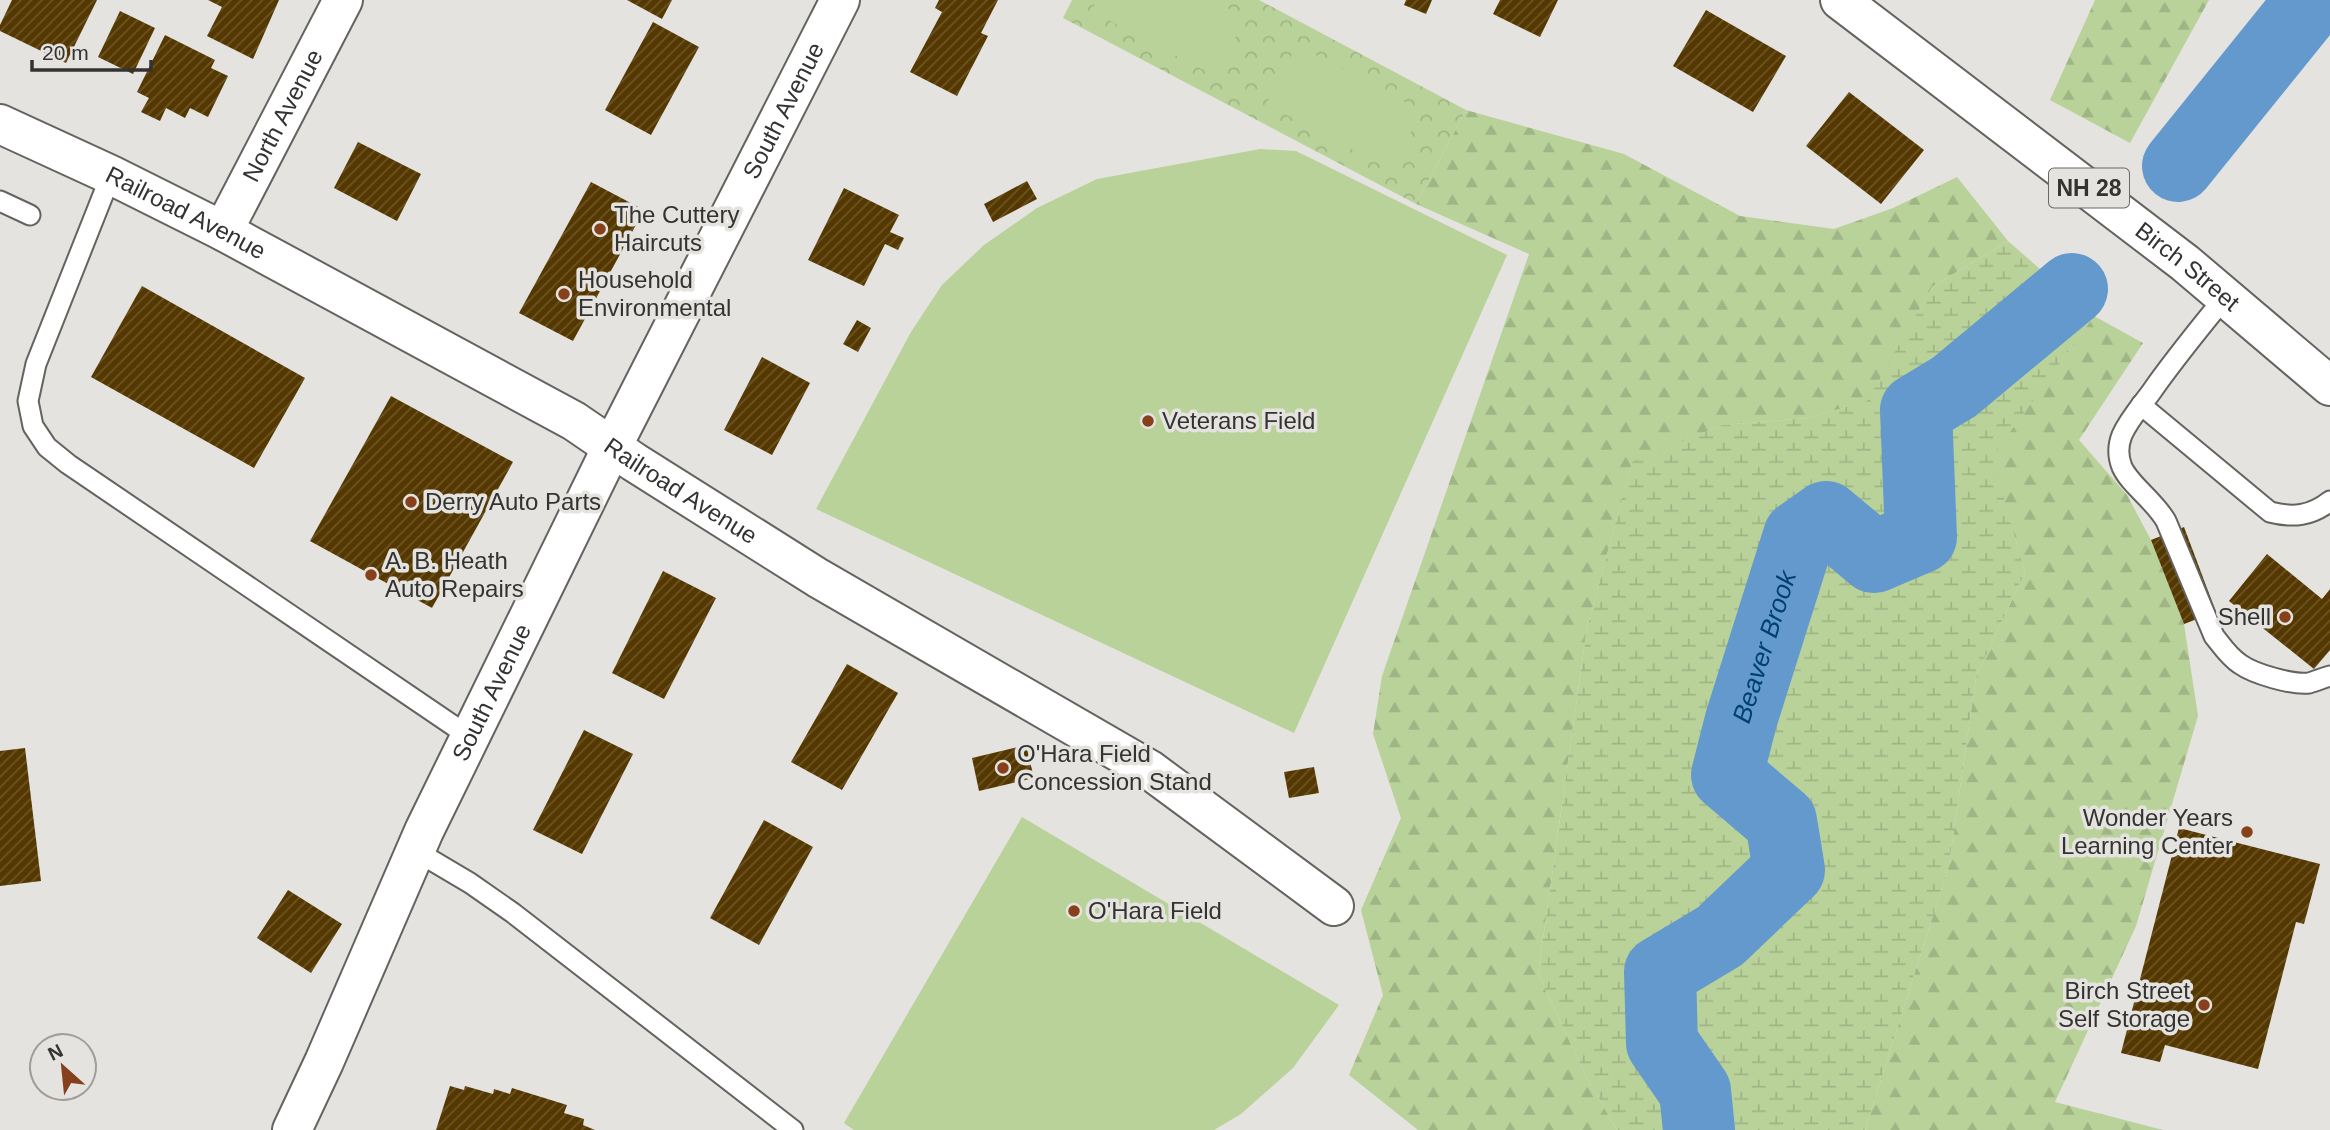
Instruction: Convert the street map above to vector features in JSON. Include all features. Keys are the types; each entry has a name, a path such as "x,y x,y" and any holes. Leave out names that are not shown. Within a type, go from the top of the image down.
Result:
{"street":[{"name":"North Avenue","path":"223,232 343,0"},
{"name":"South Avenue","path":"298,1127 416,851 470,737 612,447 840,0"},
{"name":"Birch Street","path":"1840,0 2101,198 2225,297 2330,386"},
{"name":"Railroad Avenue","path":"0,124 111,175 223,232 574,421 818,578 1150,771 1334,906"}],"lane":[{"path":"111,175 36,364 28,401 33,426 47,447 68,464 470,737"},
{"path":"0,201 30,215"},
{"path":"2225,297 2141,405 2121,438 2119,452 2122,466 2129,478 2157,505 2166,521 2214,636 2225,651 2241,665 2264,675 2307,683 2330,676"},
{"path":"2141,405 2270,512 2301,516 2318,511 2330,501"},
{"path":"416,851 470,883 513,913 793,1130"}],"green space":[{"path":"1072,0 1259,0 1466,110 1416,204 1063,18"},
{"path":"1097,0 1213,0 1246,18 1215,76 1091,11"},
{"path":"2095,0 2209,0 2130,143 2050,100"},
{"path":"1297,45 1422,111 1391,170 1266,104"},
{"path":"1466,110 1624,154 1740,216 1834,229 1893,208 1957,177 2008,241 1932,287 1868,401 1808,418 1722,425 1632,463 1587,628 1538,974 1587,1078 1617,1130 1418,1130 1349,1075 1383,995 1361,910 1401,818 1373,734 1382,676 1529,254 1416,204"},
{"name":"Veterans Field","path":"1260,149 1296,151 1507,255 1294,733 816,509 911,332 942,285 984,245 1037,208 1097,179"},
{"path":"2008,241 2094,316 1992,457 2025,572 1976,677 1949,865 1865,1130 1617,1130 1587,1078 1538,974 1587,628 1632,462 1722,425 1808,418 1867,401 1932,287"},
{"path":"2094,316 2143,343 2079,440 2127,495 2151,540 2184,624 2198,716 2136,926 2055,1102 2163,1130 1865,1130 1949,865 1976,677 2025,572 1991,457"},
{"name":"O'Hara Field","path":"1022,817 1339,1005 1293,1068 1241,1114 1214,1130 854,1130 844,1123"}],"building":[{"path":"12,0 97,0 66,63 0,31 0,25"},
{"path":"208,0 279,0 253,59 207,36 222,7"},
{"path":"627,0 672,0 662,19"},
{"path":"939,0 998,0 981,33 988,36 957,96 910,72 942,12 935,8"},
{"path":"1406,0 1432,0 1426,14 1404,5"},
{"path":"1500,0 1558,0 1540,37 1493,14"},
{"path":"1706,10 1786,56 1753,112 1673,66"},
{"path":"120,11 155,28 133,74 98,57"},
{"path":"653,22 699,47 651,135 605,110"},
{"path":"165,35 215,60 211,68 228,76 208,117 190,108 185,118 166,108 160,121 141,112 149,98 137,92"},
{"path":"1849,92 1924,150 1881,204 1806,146"},
{"path":"358,142 421,174 397,221 334,188"},
{"path":"1027,181 1037,199 993,222 984,204"},
{"path":"591,182 644,210 573,341 519,313"},
{"path":"844,188 899,215 890,232 904,238 898,250 885,244 864,286 808,260"},
{"path":"142,286 305,378 254,468 91,377"},
{"path":"857,320 871,328 858,352 843,344"},
{"path":"762,357 810,383 772,455 724,430"},
{"name":"Derry Auto Parts","path":"391,396 513,462 432,608 310,541"},
{"path":"2184,527 2216,612 2184,624 2151,540"},
{"name":"Shell","path":"2267,554 2322,599 2330,589 2330,650 2314,669 2229,601"},
{"path":"663,571 716,598 664,699 612,673"},
{"path":"847,664 898,693 842,790 791,762"},
{"path":"584,730 633,754 582,854 533,830"},
{"name":"O'Hara Field Concession Stand","path":"1026,745 1034,778 979,791 972,758"},
{"path":"25,748 41,881 0,886 0,751"},
{"path":"1314,767 1319,793 1289,798 1284,772"},
{"path":"764,820 813,847 759,945 710,918"},
{"path":"2179,828 2320,864 2304,924 2296,922 2258,1069 2165,1045 2160,1062 2121,1053"},
{"path":"288,890 342,924 311,973 257,938"},
{"path":"450,1086 464,1090 465,1086 493,1094 494,1089 510,1094 512,1088 567,1105 564,1113 584,1119 583,1125 595,1130 436,1130"}],"waterway":[{"name":"Beaver Brook","path":"2178,166 2312,0"},
{"name":"Beaver Brook","path":"1699,1130 1695,1091 1662,1043 1660,972 1720,936 1789,870 1781,821 1727,775 1741,720 1799,536 1826,517 1874,557 1921,537 1916,410 1954,387 2072,289"}],"place":[{"name":"The Cuttery Haircuts","path":"600,229"},
{"name":"Household Environmental","path":"564,294"},
{"name":"Veterans Field","path":"1148,421"},
{"name":"Derry Auto Parts","path":"411,502"},
{"name":"A. B. Heath Auto Repairs","path":"371,575"},
{"name":"Shell","path":"2285,617"},
{"name":"O'Hara Field Concession Stand","path":"1003,768"},
{"name":"Wonder Years Learning Center","path":"2247,832"},
{"name":"O'Hara Field","path":"1074,911"},
{"name":"Birch Street Self Storage","path":"2204,1005"}]}
